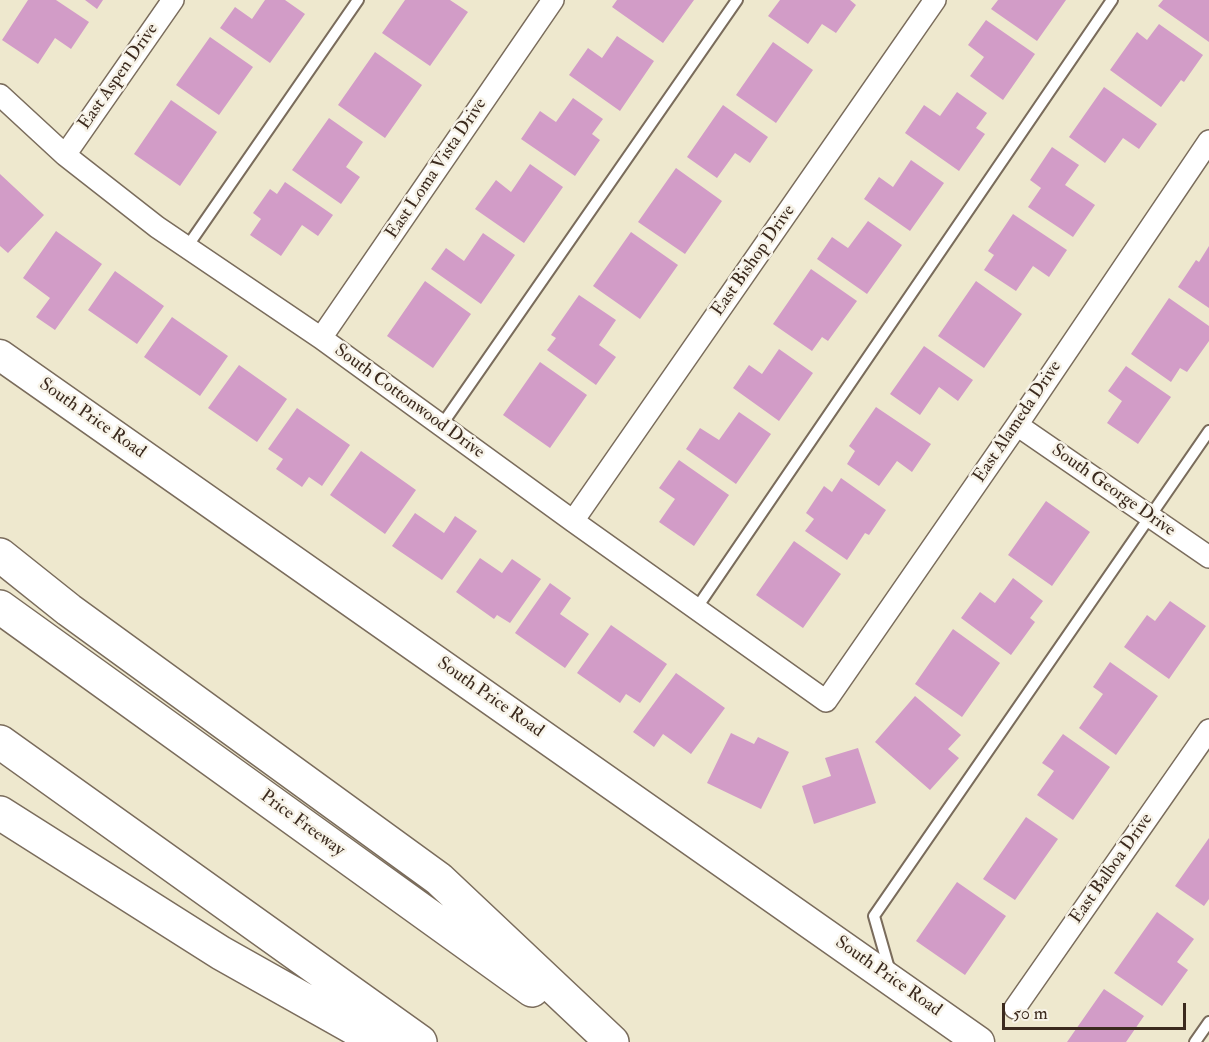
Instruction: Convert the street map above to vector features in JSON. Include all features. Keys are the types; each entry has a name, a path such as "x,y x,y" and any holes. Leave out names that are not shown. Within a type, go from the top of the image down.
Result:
{"highway":[{"path":"0,555 69,610 439,879 612,1042"},
{"name":"Price Freeway","path":"0,607 604,1042"},
{"path":"0,742 420,1042"},
{"path":"0,813 221,953 379,1042"}],"main road":[{"name":"South Price Road","path":"0,355 979,1042"}],"street":[{"name":"East Aspen Drive","path":"64,155 173,0"},
{"name":"East Loma Vista Drive","path":"321,338 553,0"},
{"name":"East Bishop Drive","path":"573,521 935,0"},
{"name":"South Cottonwood Drive","path":"0,95 64,155 157,227 321,338 826,701"},
{"name":"East Alameda Drive","path":"826,701 1017,425 1209,141"},
{"name":"South George Drive","path":"1017,425 1209,557"},
{"name":"East Balboa Drive","path":"1015,1008 1209,730"}],"lane":[{"path":"187,247 358,0"},
{"path":"441,426 737,0"},
{"path":"696,609 1112,0"},
{"path":"893,981 874,916 1209,431"},
{"path":"1195,1042 1209,1022"}],"building":[{"path":"28,0 56,0 89,22 71,49 55,38 38,64 2,40"},
{"path":"85,0 103,0 97,9"},
{"path":"265,0 285,0 305,14 270,63 220,28 235,7 252,19"},
{"path":"405,0 450,0 468,12 430,66 382,33"},
{"path":"617,0 694,0 663,43 612,7"},
{"path":"780,0 850,0 856,5 836,33 822,24 808,44 768,16"},
{"path":"998,0 1066,0 1037,41 991,9"},
{"path":"1163,0 1209,0 1209,42 1158,6"},
{"path":"986,20 1035,54 1003,100 970,76 984,57 968,45"},
{"path":"1159,24 1203,55 1184,82 1181,80 1161,107 1110,70 1137,32 1147,40"},
{"path":"617,36 654,61 620,111 569,75 588,48 602,58"},
{"path":"210,37 253,67 219,115 176,85"},
{"path":"773,42 813,70 776,123 736,95"},
{"path":"375,52 422,85 385,138 338,105"},
{"path":"1104,87 1157,124 1139,149 1123,138 1105,163 1069,137"},
{"path":"957,92 987,113 976,128 985,134 959,171 905,133 924,105 940,116"},
{"path":"573,98 603,119 592,134 600,140 575,176 521,139 540,111 556,122"},
{"path":"171,100 217,132 180,186 134,154"},
{"path":"723,105 768,137 750,163 735,153 717,178 687,157"},
{"path":"329,118 363,142 346,167 360,177 341,204 292,170"},
{"path":"1052,147 1079,165 1065,185 1095,205 1073,237 1028,207 1041,188 1030,180"},
{"path":"911,160 944,183 910,231 864,199 879,177 893,187"},
{"path":"530,164 563,187 524,243 475,209 496,180 511,192"},
{"path":"676,168 722,201 685,254 638,222"},
{"path":"0,174 44,215 8,253 0,246"},
{"path":"285,182 333,215 318,236 302,225 281,256 250,235 261,219 253,213 270,189 277,194"},
{"path":"1013,214 1067,250 1049,277 1033,266 1016,291 984,270 994,255 988,251"},
{"path":"868,221 902,245 867,294 817,259 832,237 848,248"},
{"path":"56,231 102,264 55,330 36,317 50,298 23,278"},
{"path":"631,232 678,265 640,319 593,286"},
{"path":"483,233 515,255 481,304 431,269 446,248 464,261"},
{"path":"1209,246 1209,308 1178,287 1196,260 1199,262"},
{"path":"811,269 857,301 828,341 822,337 812,351 773,324"},
{"path":"115,271 164,306 137,344 88,310"},
{"path":"425,281 471,314 433,368 387,336"},
{"path":"976,281 1022,314 984,368 938,336"},
{"path":"579,295 616,320 599,345 616,357 596,385 547,350 556,338 551,335"},
{"path":"1169,298 1209,326 1209,341 1187,372 1180,368 1171,382 1131,354"},
{"path":"172,317 228,356 200,396 144,357"},
{"path":"924,346 973,380 958,401 939,387 920,415 890,394"},
{"path":"779,349 813,373 779,421 733,388 749,365 762,374"},
{"path":"540,362 587,395 550,448 503,415"},
{"path":"239,365 287,399 257,442 208,408"},
{"path":"1126,366 1171,397 1138,444 1107,423 1122,401 1108,391"},
{"path":"876,407 931,444 912,472 897,461 879,486 847,464 855,451 849,446"},
{"path":"297,408 350,445 322,486 309,477 302,487 276,469 283,459 268,449"},
{"path":"739,412 771,434 736,484 686,449 700,428 719,440"},
{"path":"361,451 416,490 385,534 330,495"},
{"path":"679,460 729,495 694,546 659,522 675,499 659,488"},
{"path":"841,478 886,510 869,535 865,533 847,560 805,531 814,519 806,513 824,486 832,492"},
{"path":"1046,501 1090,532 1052,586 1008,555"},
{"path":"415,513 444,533 455,516 477,531 442,580 392,546"},
{"path":"794,541 841,574 803,628 756,595"},
{"path":"480,558 502,573 512,559 541,579 510,623 497,615 494,619 456,592"},
{"path":"1013,578 1043,601 1030,618 1035,622 1011,655 961,618 980,592 995,603"},
{"path":"550,583 571,598 560,614 589,634 565,668 515,633"},
{"path":"1170,601 1206,626 1169,679 1124,647 1147,615 1155,621"},
{"path":"611,625 667,664 640,703 626,694 620,703 577,673"},
{"path":"953,629 1000,663 962,717 915,684"},
{"path":"1110,662 1158,696 1116,755 1079,728 1103,694 1093,687"},
{"path":"676,673 725,708 691,754 663,734 654,747 633,732"},
{"path":"915,696 961,735 948,749 959,758 930,790 875,742"},
{"path":"731,733 754,744 758,737 789,752 761,809 707,783"},
{"path":"1063,734 1110,767 1073,820 1037,795 1054,771 1042,763"},
{"path":"858,748 876,803 814,824 802,786 831,776 825,758"},
{"path":"1026,817 1058,839 1015,900 983,879"},
{"path":"1209,838 1209,899 1204,906 1175,886"},
{"path":"957,882 1006,916 965,975 916,941"},
{"path":"1157,912 1194,939 1177,962 1188,970 1162,1006 1114,973"},
{"path":"1104,989 1144,1016 1126,1042 1067,1042"}]}
